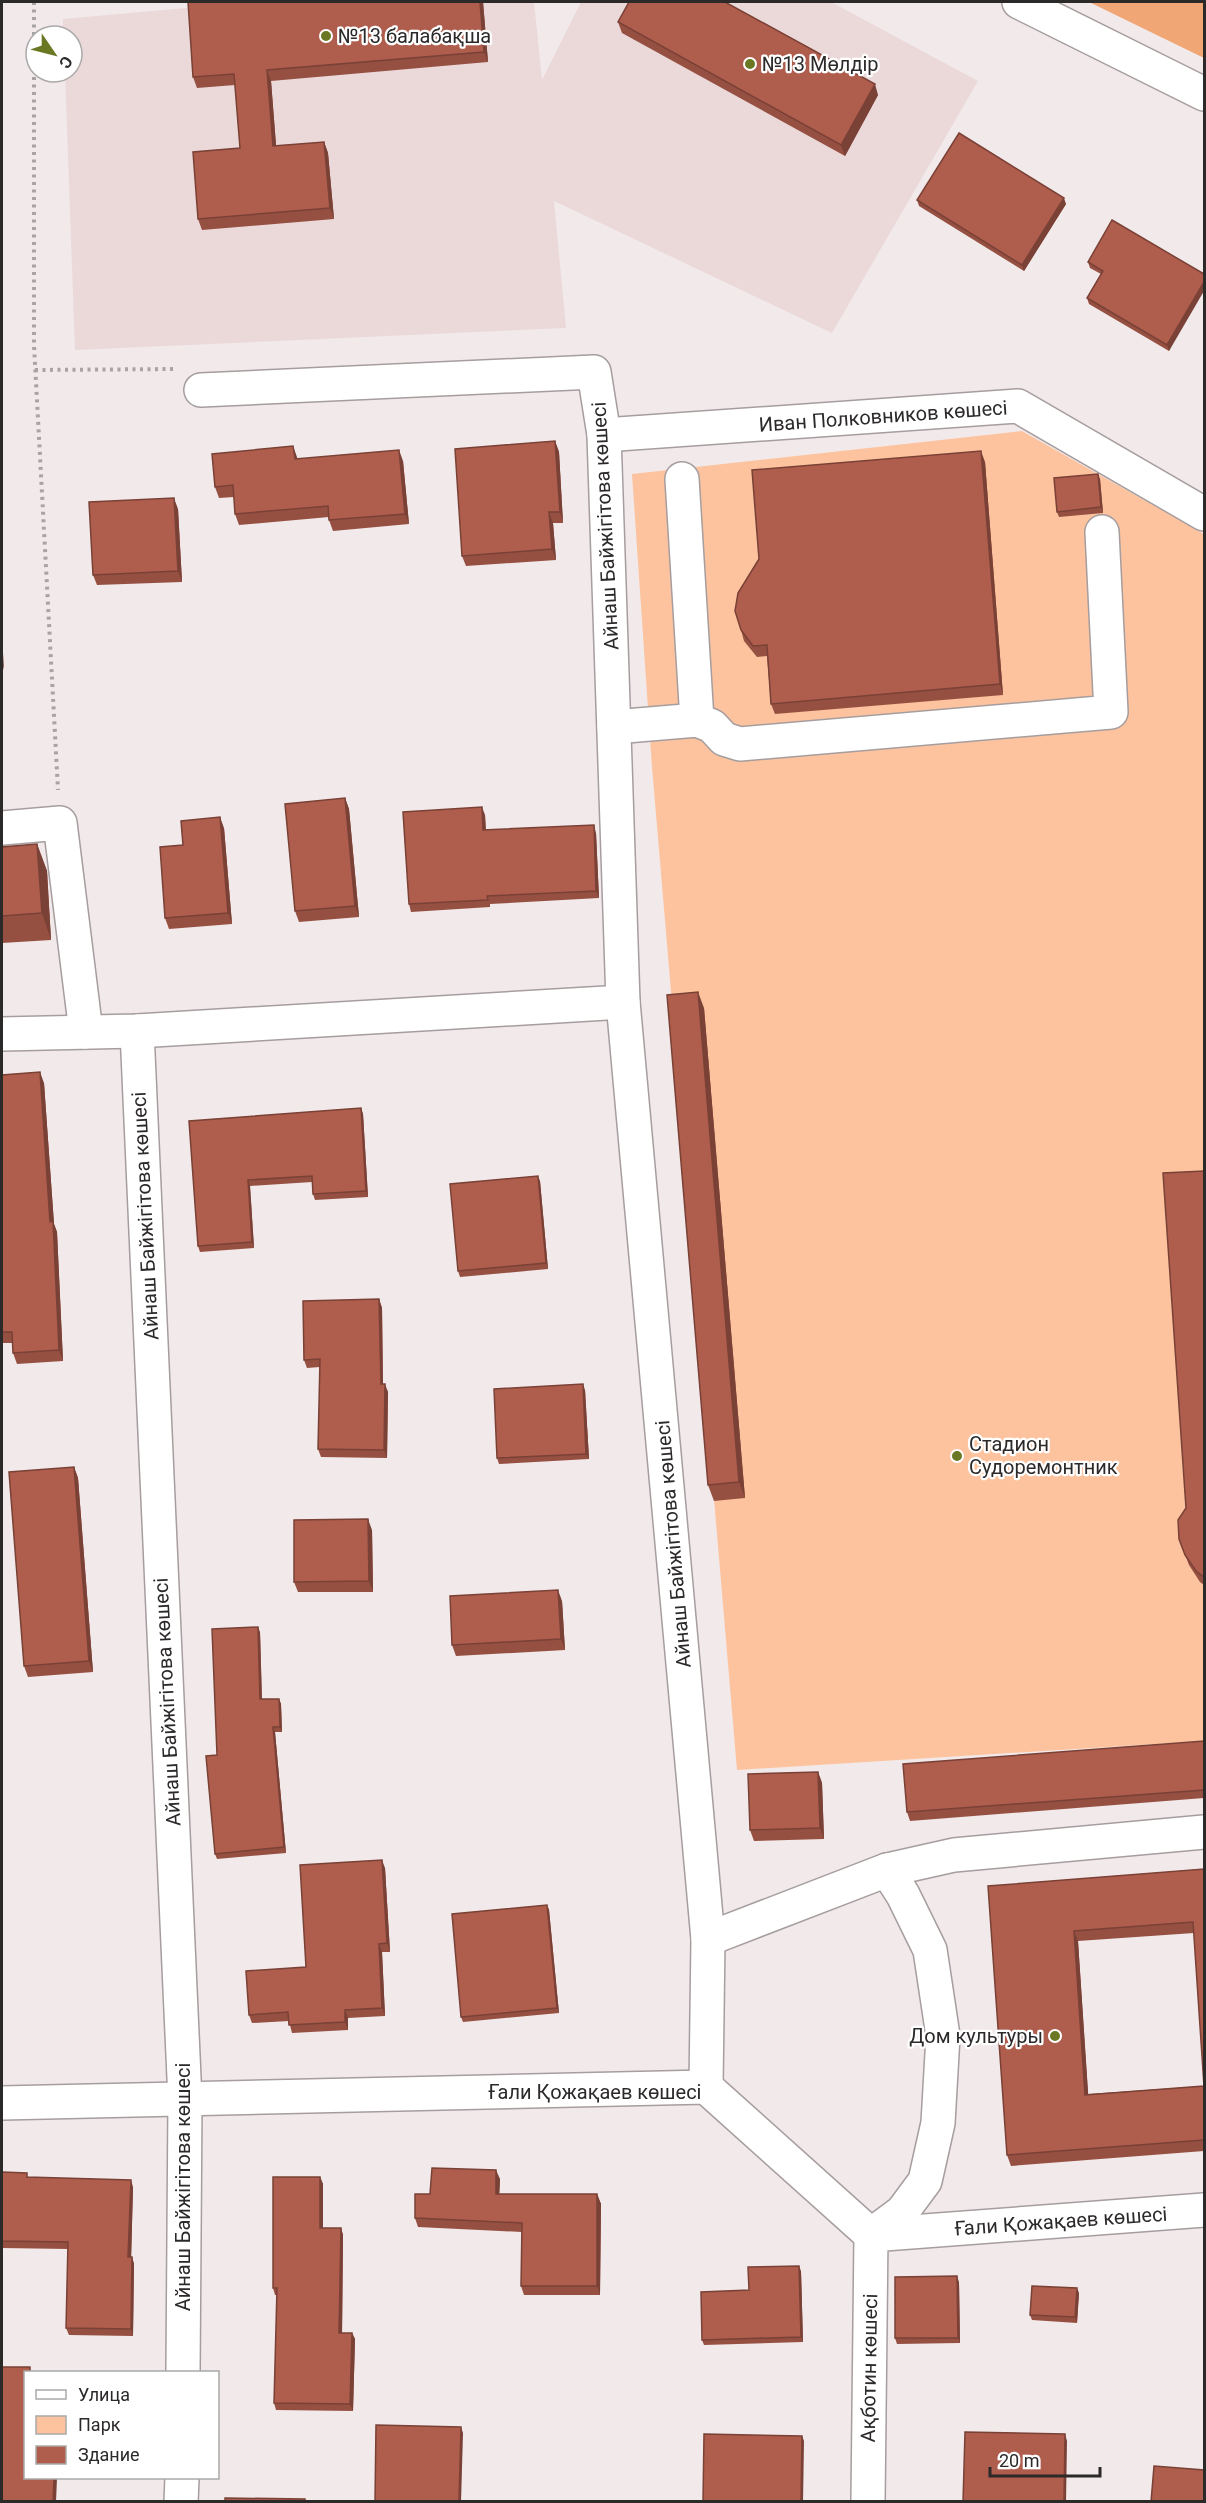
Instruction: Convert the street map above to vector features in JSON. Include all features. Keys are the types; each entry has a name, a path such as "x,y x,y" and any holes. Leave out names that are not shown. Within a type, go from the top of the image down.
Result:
{"street":[{"path":"1019,2 1204,94"},
{"name":"Айнаш Байжігітова көшесі","path":"201,390 594,372 604,435 623,1002 708,1939 706,2087"},
{"name":"Иван Полковников көшесі","path":"604,435 1018,406 1204,514"},
{"path":"682,479 697,720"},
{"path":"614,727 697,720 712,726 724,739 740,744 1111,711 1102,532"},
{"path":"2,828 60,823 86,1032"},
{"path":"2,1034 137,1031 623,1002"},
{"name":"Айнаш Байжігітова көшесі","path":"137,1031 185,2100 183,2371"},
{"path":"708,1939 887,1870 954,1855 1204,1832"},
{"path":"871,2235 902,2212 924,2181 938,2123 943,2036 930,1950 903,1894 887,1870"},
{"name":"Ғали Қожақаев көшесі","path":"2,2103 706,2087 871,2235 1204,2210"},
{"name":"Ақботин көшесі","path":"868,2502 871,2235"},
{"path":"181,2502 182,2479"}],"path":[{"path":"34,2 35,370 60,823"},
{"path":"35,370 179,369 201,390"}],"shaded area":[{"path":"253,2 534,2 542,80 581,2 831,2 978,81 832,333 554,201 566,328 75,350 65,84 84,84 84,24 63,24 63,19"},
{"path":"1089,2 1204,2 1204,58"}],"green space":[{"name":"Стадион Судоремонтник","path":"1022,431 1204,534 1204,1741 737,1770 652,767 632,474"}],"building":[{"path":"188,2 480,2 484,52 267,70 273,146 324,142 330,208 198,219 193,152 240,148 234,74 193,77"},
{"name":"№13 Мөлдiр","path":"629,2 725,2 875,84 841,145 618,22"},
{"path":"959,133 1064,198 1022,265 917,200"},
{"path":"1112,220 1204,274 1204,282 1167,345 1087,298 1103,271 1088,262"},
{"path":"555,441 560,512 549,512 552,549 462,556 455,449"},
{"path":"293,446 295,459 399,450 405,514 329,520 328,506 235,514 233,485 215,487 212,454"},
{"path":"981,451 1000,684 771,704 767,645 753,646 741,630 735,611 738,593 759,559 752,470"},
{"path":"1098,474 1101,507 1057,512 1054,478"},
{"path":"174,498 178,571 93,575 89,502"},
{"path":"345,798 355,906 295,911 285,804"},
{"path":"482,807 483,830 594,825 596,891 487,896 488,900 409,904 403,812"},
{"path":"220,817 228,913 165,918 160,847 183,845 181,821"},
{"path":"37,844 42,913 2,916 2,847"},
{"path":"698,992 739,1482 708,1485 667,995"},
{"path":"40,1072 50,1222 53,1221 59,1350 13,1353 12,1332 2,1332 2,1075"},
{"path":"361,1108 366,1191 313,1194 312,1176 248,1180 252,1242 198,1246 189,1121"},
{"path":"1204,1171 1204,1577 1196,1571 1185,1555 1179,1539 1178,1520 1186,1508 1163,1173"},
{"path":"538,1176 546,1263 458,1271 450,1184"},
{"path":"379,1299 381,1384 385,1384 384,1450 318,1449 320,1359 304,1360 303,1301"},
{"path":"583,1384 586,1454 497,1458 494,1389"},
{"path":"74,1467 89,1661 24,1666 9,1472"},
{"path":"368,1519 369,1581 294,1582 294,1520"},
{"path":"558,1590 561,1639 452,1645 450,1596"},
{"path":"258,1627 260,1699 279,1699 280,1727 273,1727 284,1847 215,1854 206,1756 217,1755 212,1629"},
{"path":"1204,1741 1204,1790 907,1812 903,1764"},
{"path":"818,1772 820,1828 750,1830 748,1774"},
{"path":"382,1860 387,1943 379,1944 382,2008 345,2010 345,2022 289,2025 288,2012 249,2015 246,1971 306,1967 300,1865"},
{"path":"1204,1869 1204,2086 1204,2140 1007,2155 988,1886","holes":["1193,1922 1204,2086 1085,2095 1074,1931"]},
{"path":"547,1905 557,2008 461,2017 452,1914"},
{"path":"432,2168 496,2170 496,2194 597,2194 597,2286 521,2286 522,2223 415,2218 415,2194 430,2194"},
{"path":"2,2172 27,2173 27,2177 131,2180 128,2257 132,2257 131,2329 66,2328 68,2242 2,2241"},
{"path":"273,2177 320,2177 320,2228 341,2228 339,2333 352,2333 350,2404 274,2403 277,2288 273,2288"},
{"path":"799,2266 801,2337 702,2340 701,2292 749,2290 748,2267"},
{"path":"957,2276 958,2338 895,2338 895,2277"},
{"path":"1032,2286 1077,2288 1075,2317 1030,2315"},
{"path":"2,2367 30,2367 30,2371 24,2371 24,2479 54,2479 53,2502 2,2502"},
{"path":"376,2425 461,2427 459,2502 375,2502"},
{"path":"965,2432 1065,2434 1064,2502 963,2502"},
{"path":"704,2434 802,2436 801,2502 703,2502"},
{"path":"1154,2466 1204,2470 1204,2502 1151,2502"},
{"path":"225,2498 305,2499 305,2502 225,2502"}],"place":[{"name":"№13 балабақша","path":"326,36"},
{"name":"№13 Мөлдiр","path":"750,64"},
{"name":"Стадион Судоремонтник","path":"957,1456"},
{"name":"Дом культуры","path":"1055,2036"}]}
